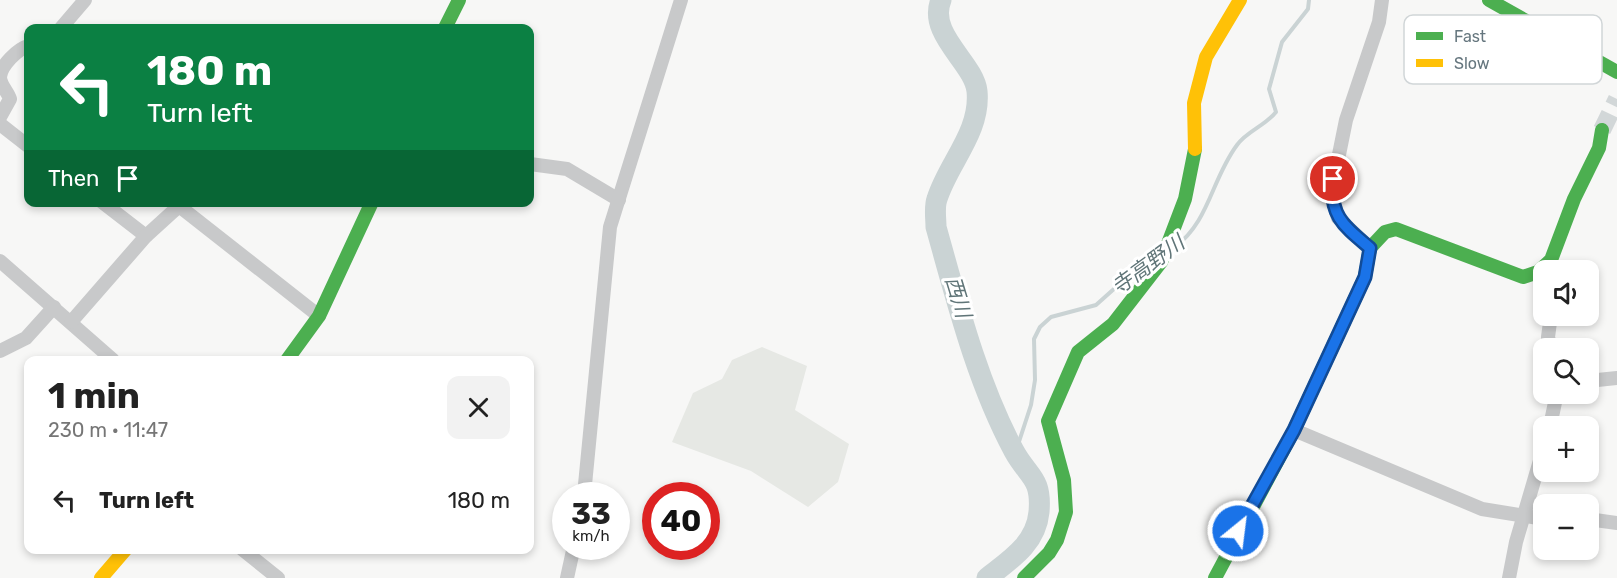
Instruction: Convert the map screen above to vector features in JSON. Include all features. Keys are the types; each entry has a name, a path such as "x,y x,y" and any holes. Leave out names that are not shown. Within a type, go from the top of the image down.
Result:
{"street":[{"path":"64,24 85,0"},
{"path":"447,24 459,0"},
{"path":"585,482 606,249 610,227 681,0"},
{"path":"1024,578 1049,556 1058,543 1066,515 1064,479 1048,430 1048,421 1078,352 1113,324 1161,262 1185,199 1195,146 1194,103 1206,57 1240,0"},
{"path":"1370,248 1338,218 1331,194 1346,120 1379,22 1382,0"},
{"path":"1490,0 1516,15"},
{"path":"0,117 10,99 2,83 2,71 19,49 24,47"},
{"path":"1602,63 1617,72"},
{"path":"0,124 24,143"},
{"path":"1555,260 1574,199 1599,148 1602,130"},
{"path":"534,165 567,169 619,200"},
{"path":"108,207 146,236"},
{"path":"71,322 146,236 178,207"},
{"path":"180,207 319,316"},
{"path":"290,356 319,316 370,207"},
{"path":"1215,578 1294,430 1365,277 1370,248 1385,232 1396,229 1523,277 1533,274"},
{"path":"0,261 109,356"},
{"path":"0,351 26,338 54,307"},
{"path":"1599,380 1617,378"},
{"path":"1294,430 1473,506 1533,517"},
{"path":"1509,578 1533,482"},
{"path":"1599,521 1617,523"},
{"path":"101,578 122,554"},
{"path":"248,554 278,578"},
{"path":"567,578 571,560"}],"shaded area":[{"path":"762,347 807,366 795,410 849,444 838,482 808,507 751,471 672,442 693,393 722,379 732,360"}],"waterway":[{"name":"西川","path":"941,0 938,13 940,25 974,80 977,106 969,134 937,199 936,227 960,313 989,397 1014,451 1036,484 1039,500 1039,512 1033,533 1013,558 987,578"},
{"name":"寺高野川","path":"1174,248 1186,237 1203,213 1221,172 1237,145 1276,112 1269,89 1282,42 1308,9 1309,0"},
{"name":"寺高野川","path":"1015,454 1031,405 1035,380 1034,339 1040,327 1051,317 1096,305 1143,263 1153,261"}],"tunnel":[{"path":"1602,130 1617,99"}],"traffic: fast":[{"path":"447,24 459,0"},
{"path":"1489,0 1516,15"},
{"path":"1602,64 1617,72"},
{"path":"1215,578 1294,430 1365,277 1370,248 1385,232 1396,229 1523,277 1538,272 1551,260 1574,199 1599,148 1602,130"},
{"path":"1024,578 1049,553 1057,540 1066,512 1064,480 1048,421 1078,352 1113,324 1161,262 1185,199 1195,149"},
{"path":"290,356 319,316 370,207"}],"traffic: slow":[{"path":"1195,149 1194,103 1206,57 1240,0"},
{"path":"101,578 122,554"}],"route":[{"path":"1238,531 1294,430 1365,277 1370,248 1338,218 1331,194 1333,179"}]}
